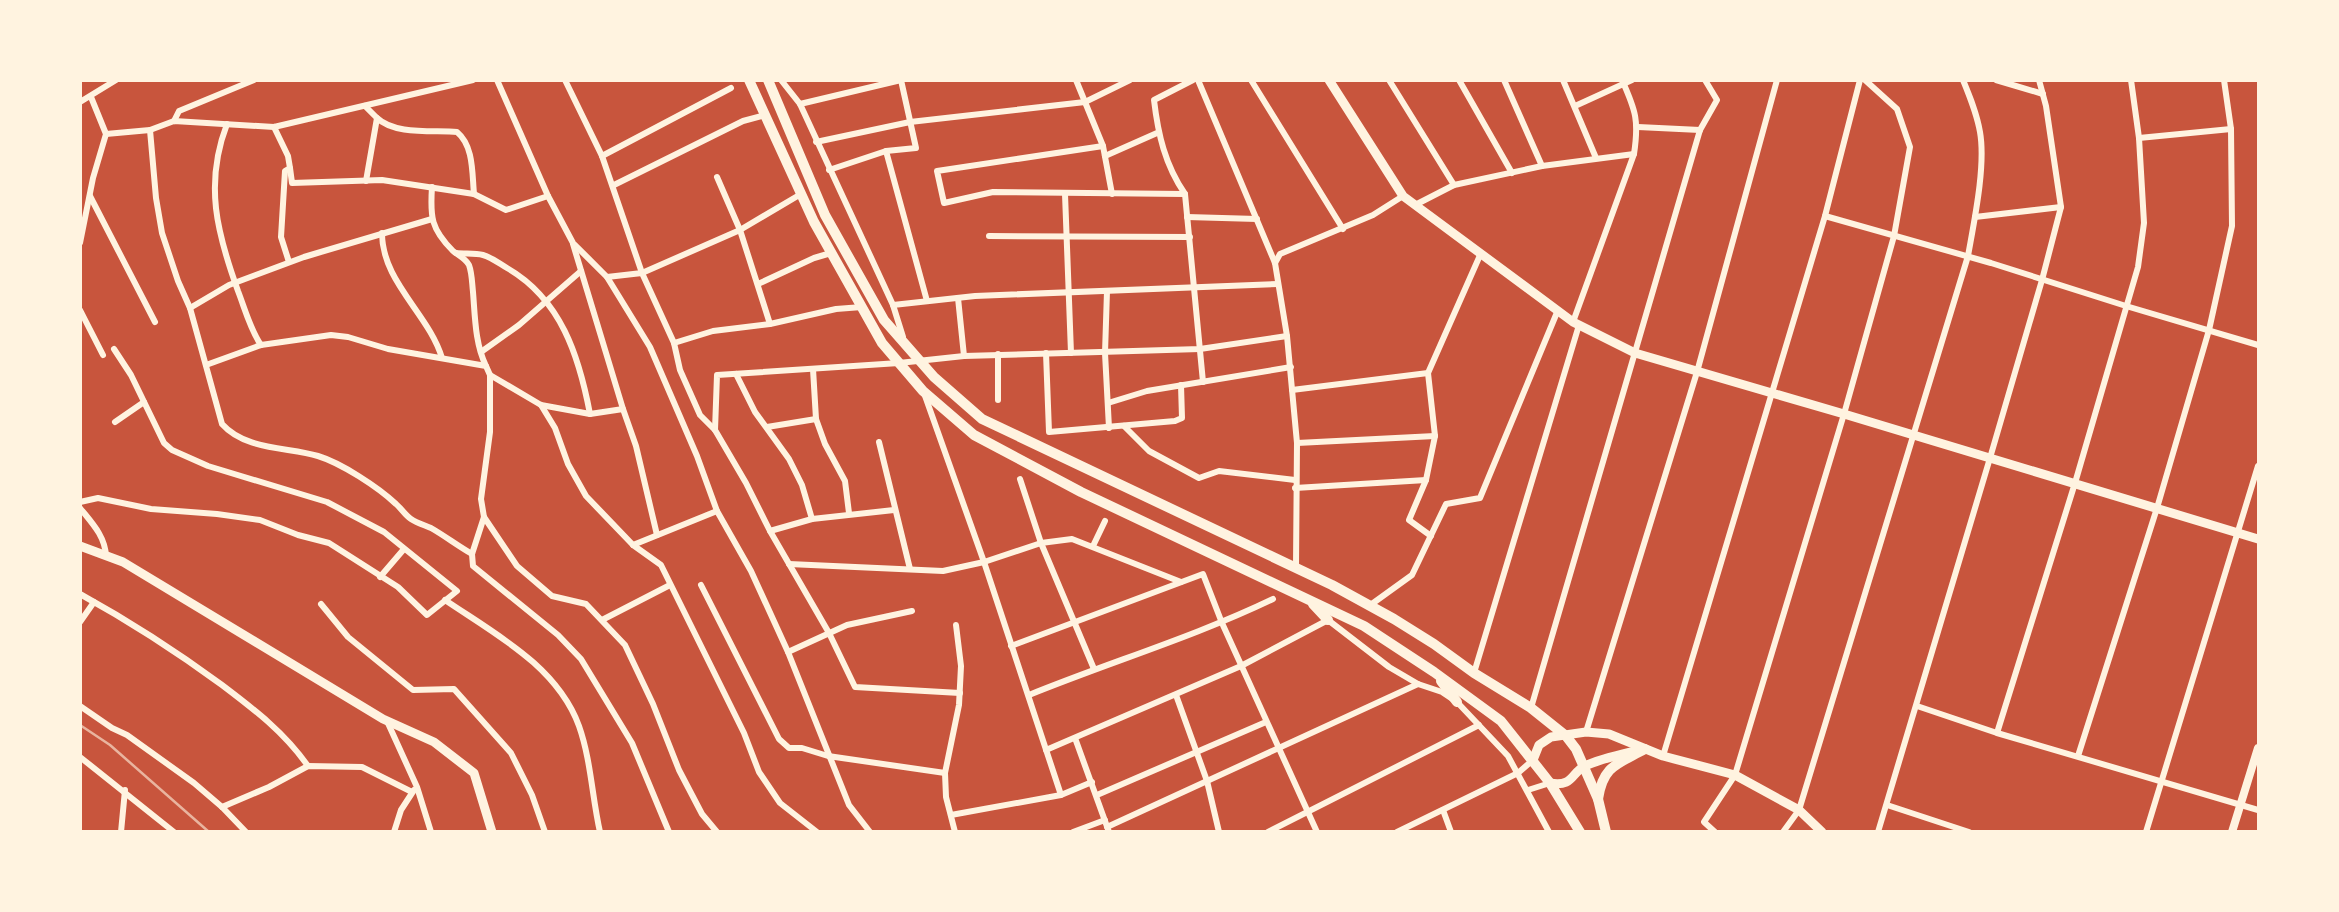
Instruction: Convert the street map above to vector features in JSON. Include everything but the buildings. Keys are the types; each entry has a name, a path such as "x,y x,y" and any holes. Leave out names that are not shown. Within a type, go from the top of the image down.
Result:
{"main road":[{"path":"749,80 801,194 881,343 923,391 974,435 1081,492 1364,626 1434,672 1500,721 1550,783 1580,831"},
{"path":"768,80 825,215 884,320 918,359 982,419 1296,567 1434,644 1474,673 1531,708 1566,736 1576,750 1598,799 1606,830"},
{"path":"1329,80 1403,196 1576,323 1635,353 2259,539"},
{"path":"80,546 122,562 387,721 433,742 474,773 492,831"},
{"path":"1307,598 1328,620"},
{"path":"1434,672 1457,702"},
{"path":"1533,760 1535,752 1544,740 1551,737 1586,732 1609,734 1663,755 1735,775 1799,810 1822,831"},
{"path":"1550,783 1567,783 1583,766 1614,755 1645,749"},
{"path":"1598,799 1600,782 1607,771 1645,749"}],"street":[{"path":"80,102 116,80"},
{"path":"174,121 179,111 254,80"},
{"path":"106,134 150,130 174,121 274,127 473,80"},
{"path":"496,80 548,196 573,243 636,446 657,535"},
{"path":"565,80 614,185 642,273 674,343 680,370 700,415 715,430 746,483 770,531 829,633 855,687 960,693"},
{"path":"781,80 800,104 893,305 906,346"},
{"path":"1076,80 1103,146 1112,194"},
{"path":"816,142 910,122 1085,102 1130,80"},
{"path":"1193,80 1154,100 1157,133 1172,176 1185,194 1203,382"},
{"path":"1199,80 1276,263 1291,368 1297,443 1296,567"},
{"path":"1251,80 1343,229"},
{"path":"1389,80 1454,185"},
{"path":"1459,80 1512,173"},
{"path":"1504,80 1542,166"},
{"path":"1563,80 1596,158"},
{"path":"1575,106 1632,80"},
{"path":"1531,708 1700,130 1717,100 1705,80"},
{"path":"1586,732 1697,372 1777,80"},
{"path":"1663,755 1773,393 1863,80 1897,109 1910,147 1894,236 1844,414 1735,775 1704,822 1715,831"},
{"path":"1783,831 1799,810 1968,256 1982,156 1980,132 1963,80"},
{"path":"1996,80 2043,93"},
{"path":"1878,831 1990,458 2061,207 2055,160 2039,80"},
{"path":"1997,733 2076,483 2138,267 2144,223 2139,138 2131,80"},
{"path":"2078,756 2157,508 2209,330 2232,226 2231,129 2224,80"},
{"path":"800,104 901,81 916,148 886,150 829,170"},
{"path":"1474,673 1576,323 1634,154 1638,127 1634,108 1623,82"},
{"path":"602,156 731,88"},
{"path":"80,243 106,134 90,97"},
{"path":"365,106 381,122 401,128 457,132 464,137 471,157 474,194"},
{"path":"614,185 743,121 765,115"},
{"path":"366,181 377,118"},
{"path":"227,124 218,147 214,188 222,243 254,335 261,345"},
{"path":"274,127 288,156 292,183 382,180 474,194 506,209 548,196"},
{"path":"1638,127 1700,130"},
{"path":"2139,138 2231,129"},
{"path":"150,130 153,177 162,233 177,281 190,308 222,424 228,431 251,442 278,450 319,456 371,483 410,519 472,554"},
{"path":"1105,156 1157,133"},
{"path":"1103,146 937,171 944,203 993,192 1185,194"},
{"path":"886,150 927,302"},
{"path":"1415,205 1454,185 1542,166 1634,154"},
{"path":"289,262 281,237 285,171 290,168"},
{"path":"717,177 740,230 770,324"},
{"path":"432,187 430,215 443,240 468,262 481,352 490,375 490,432 481,499 484,517 517,566 552,596 586,604 625,645 653,704 679,770 702,814 716,831"},
{"path":"607,277 642,273 740,230 801,194"},
{"path":"1065,194 1071,353"},
{"path":"90,195 155,322"},
{"path":"1276,263 1280,254 1373,215 1403,196"},
{"path":"1975,217 2061,207"},
{"path":"1825,216 1968,256 2259,345"},
{"path":"1186,217 1257,219"},
{"path":"190,308 235,283 289,262 432,219"},
{"path":"382,233 387,261 437,341 442,358"},
{"path":"989,236 1190,237"},
{"path":"573,243 607,277 650,347 697,456 717,511 751,571 788,652 849,805 870,831"},
{"path":"456,253 484,255 522,277 546,302 563,324 582,371 590,414"},
{"path":"758,284 831,253"},
{"path":"1431,536 1409,520 1426,480 1435,436 1428,373 1481,253"},
{"path":"481,352 581,271"},
{"path":"893,305 958,298 1278,284"},
{"path":"1107,291 1105,353 1109,428"},
{"path":"958,298 964,356"},
{"path":"674,343 713,331 770,324 836,309 862,307"},
{"path":"80,310 103,355"},
{"path":"1369,606 1412,575 1446,504 1480,498 1558,310"},
{"path":"206,365 261,345 331,335 348,337 388,349 486,366"},
{"path":"715,430 717,375 998,354 1200,349 1287,336"},
{"path":"80,502 98,498 151,509 260,520 329,543 398,587 427,615 457,591 384,532 327,502 208,466 172,450 164,443 114,349"},
{"path":"1046,353 1049,432 1175,421 1182,418 1181,385"},
{"path":"998,354 998,400"},
{"path":"1108,403 1147,390 1291,368"},
{"path":"813,369 816,419 825,444 845,481 849,513"},
{"path":"1292,390 1428,373"},
{"path":"736,374 755,412 789,458 802,485 812,519"},
{"path":"490,375 541,405 590,414 623,409"},
{"path":"923,391 984,562 1061,795"},
{"path":"115,422 144,402"},
{"path":"541,405 555,428 568,464 586,496 633,545 661,565 744,733 758,772 780,803 817,831"},
{"path":"767,427 816,419"},
{"path":"1124,426 1149,451 1199,478 1210,477 1219,471 1295,484 1426,480"},
{"path":"1297,443 1435,436"},
{"path":"879,442 910,569"},
{"path":"2146,831 2259,466"},
{"path":"1020,479 1041,543 1094,668"},
{"path":"80,508 102,537 106,545 106,556"},
{"path":"770,531 812,519 894,510"},
{"path":"633,545 717,511"},
{"path":"484,517 472,554 472,566 558,635 581,659 632,743 669,831"},
{"path":"1093,546 1105,522"},
{"path":"789,564 943,571 984,562 1041,543 1073,539 1181,582"},
{"path":"380,577 404,549"},
{"path":"1011,646 1203,574 1241,667 1317,831"},
{"path":"602,620 670,585"},
{"path":"701,585 779,739 789,748 945,773"},
{"path":"80,594 190,662 259,713 291,741 309,766"},
{"path":"1029,695 1094,668 1222,624 1273,599"},
{"path":"445,600 548,674 566,700 579,727 600,831"},
{"path":"82,618 94,602"},
{"path":"321,604 348,637 414,690 454,689 511,753 532,795 545,831"},
{"path":"788,652 847,625 912,611"},
{"path":"1046,750 1241,667 1328,620 1389,667 1457,702 1508,756 1549,831"},
{"path":"955,831 946,797 945,773 960,693 961,666 956,625"},
{"path":"1073,831 1107,826 1418,684"},
{"path":"1176,695 1207,781 1219,831"},
{"path":"80,706 127,735 222,807 246,831"},
{"path":"1917,706 1997,733 2259,810"},
{"path":"387,721 431,831"},
{"path":"1097,795 1266,722"},
{"path":"1270,831 1479,725"},
{"path":"1075,738 1107,826"},
{"path":"2232,831 2259,748"},
{"path":"80,757 174,831"},
{"path":"1397,831 1518,773 1533,760"},
{"path":"222,807 309,766 362,767 414,789"},
{"path":"951,815 1061,795 1092,782"},
{"path":"1528,790 1550,783"},
{"path":"394,831 401,810 414,789"},
{"path":"121,831 125,790"},
{"path":"1886,805 1968,831"},
{"path":"1443,810 1451,831"}],"railway":[{"path":"80,725 110,745 209,832"}]}
